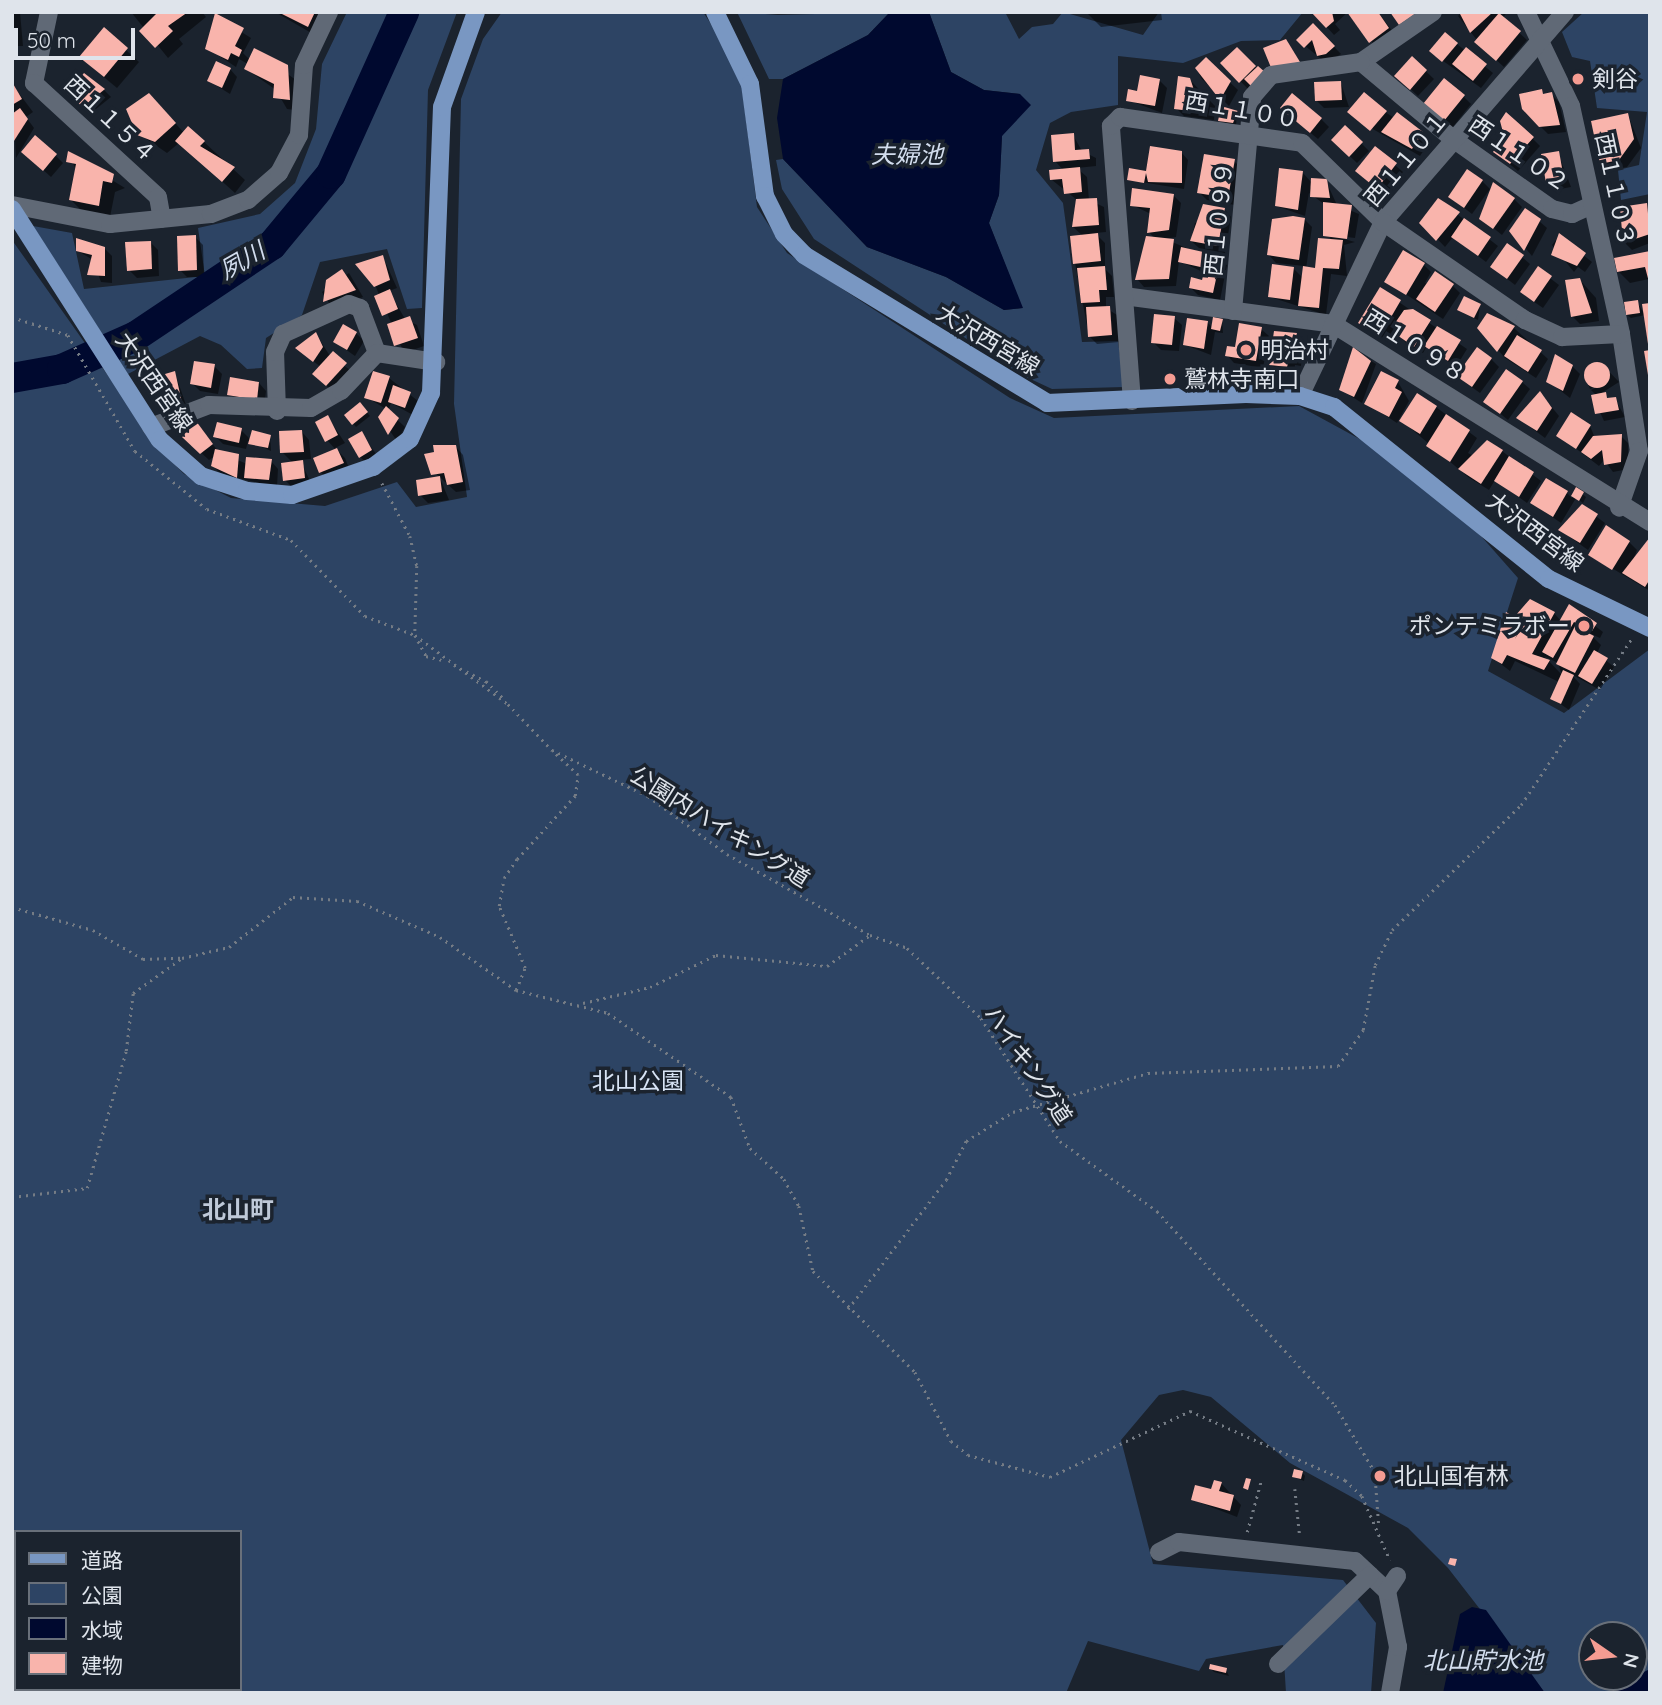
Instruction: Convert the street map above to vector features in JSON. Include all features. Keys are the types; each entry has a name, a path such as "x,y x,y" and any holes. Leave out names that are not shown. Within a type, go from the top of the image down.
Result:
{"main road":[{"name":"大沢西宮線","path":"12,207 84,324 114,387 201,476 264,494 321,488 373,467 419,425 436,362 440,118 448,77 476,12"},
{"name":"大沢西宮線","path":"715,12 750,84 765,196 784,234 804,255 1017,390 1068,406 1196,394 1300,396 1360,422 1549,579 1645,626"}],"street":[{"name":"西１１５４","path":"49,12 34,83 158,197 162,219"},
{"path":"12,207 110,224 211,214 248,200 279,173 299,135 304,65 329,12"},
{"path":"1362,62 1433,12"},
{"name":"西１１０３","path":"1526,12 1571,106 1620,334 1639,452 1619,508"},
{"name":"西１１０１","path":"1300,396 1383,222 1564,12"},
{"name":"西１０９９","path":"1233,311 1252,97 1271,75 1362,62"},
{"name":"西１１０２","path":"1362,62 1453,139 1552,209 1572,214 1592,205"},
{"name":"西１１００","path":"1132,401 1111,126 1120,117 1251,132 1302,144 1383,222 1542,330 1597,340 1620,334"},
{"name":"西１０９８","path":"1124,296 1333,324 1619,508 1650,522"},
{"path":"277,411 275,352 283,334 349,304 360,308 377,353"},
{"path":"377,353 436,362"},
{"path":"151,427 209,405 277,411 311,408 341,390 377,353"},
{"path":"1159,1552 1179,1542 1355,1561 1370,1575 1392,1584 1398,1647 1390,1693"},
{"path":"1278,1664 1370,1575"}],"path":[{"path":"12,317 68,335 114,387 135,451 207,509 291,540 365,616 415,635 443,660 508,704"},
{"path":"373,467 410,536 417,566 415,635 426,656 443,660 486,681 578,775 575,796 517,859 504,878 499,906 525,968 516,990"},
{"path":"848,1309 946,1180 967,1142 1013,1112 1148,1073 1338,1066 1350,1055 1392,930 1521,805 1645,626"},
{"name":"公園内ハイキング道","path":"552,750 648,796 727,854 870,935"},
{"path":"12,906 93,930 143,959 182,958 229,947 293,897 323,896 396,914 516,990 580,1004 622,1021 731,1097 750,1148 784,1179 799,1206 813,1271 848,1309 915,1372 951,1441 968,1455 1050,1478 1189,1411 1345,1480 1379,1530 1392,1584"},
{"path":"580,1004 650,987 716,954 827,966 870,935"},
{"name":"ハイキング道","path":"870,935 907,948 981,1018 1060,1141 1157,1211 1335,1405 1375,1472 1379,1530"},
{"path":"12,1196 83,1194 87,1188 126,1051 133,993 182,958"},
{"path":"1249,1526 1261,1481"},
{"path":"1295,1489 1300,1525"}],"green space":[{"path":"347,12 457,12 428,90 422,308 407,309 387,249 320,262 302,315 266,338 262,368 247,369 221,345 200,336 128,374 33,226 72,233 84,289 205,276 198,228 260,214 295,183 316,129 322,64"},
{"name":"北山公園","path":"502,12 703,12 727,48 742,88 757,207 787,253 1010,398 1054,418 1299,406 1367,443 1458,510 1518,578 1488,671 1564,713 1650,649 1650,1674 1648,1675 1648,1621 1578,1621 1578,1691 1610,1691 1545,1693 1448,1568 1408,1528 1290,1463 1211,1397 1183,1390 1159,1395 1121,1440 1153,1564 1343,1580 1376,1623 1371,1693 1286,1693 1283,1645 1206,1659 1199,1671 1088,1641 1066,1693 12,1693 12,240 162,452 184,474 231,498 325,506 397,482 416,507 467,497 454,404 461,99 483,39"},
{"path":"737,12 778,15 890,12 868,35 783,79 769,79"},
{"path":"929,12 1005,12 1019,39 1032,27 1053,24 1063,12 1143,35 1159,12 1303,12 1280,40 1241,41 1183,63 1118,56 1118,105 1071,112 1050,123 1036,170 1063,203 1082,342 1118,341 1124,387 1052,389 1022,375 814,239 782,189 776,160 783,159 867,247 946,277 1004,310 1022,308 989,223 999,195 1002,136 1020,94 984,90 951,72"},
{"path":"1584,12 1650,12 1650,194 1621,200 1618,170 1639,165 1647,112 1597,108 1590,61 1572,57 1562,32"}],"water":[{"name":"夫婦池","path":"890,12 929,12 951,72 984,90 1020,94 1031,105 1002,136 999,195 989,223 1023,308 1004,310 946,277 867,247 783,159 777,118 783,79 868,35"},
{"name":"北山貯水池","path":"1472,1607 1486,1610 1545,1693 1443,1693 1460,1614"},
{"path":"1650,1669 1650,1693 1614,1693 1648,1691"}],"building":[{"path":"158,12 188,12 168,26 173,31 155,48 139,31"},
{"path":"278,12 315,12 308,27"},
{"path":"1311,12 1332,12 1334,21 1326,28"},
{"path":"1347,12 1378,12 1389,28 1369,43"},
{"path":"1390,12 1418,12 1399,25"},
{"path":"1459,12 1493,12 1470,33"},
{"path":"215,13 244,28 235,46 242,50 239,57 231,53 228,60 205,49"},
{"path":"1499,13 1521,31 1496,61 1474,42"},
{"path":"1313,23 1335,46 1326,54 1317,56 1312,40 1304,48 1296,40"},
{"path":"104,27 128,48 104,77 79,57"},
{"path":"1445,32 1458,43 1442,62 1429,51"},
{"path":"1286,39 1300,62 1272,70 1263,48"},
{"path":"1237,47 1256,66 1239,83 1220,63"},
{"path":"1466,47 1487,64 1473,81 1452,64"},
{"path":"254,48 288,65 290,100 273,98 274,84 244,69"},
{"path":"1412,56 1427,70 1410,90 1394,76"},
{"path":"1206,57 1231,81 1220,100 1195,68"},
{"path":"216,61 231,68 222,88 207,81"},
{"path":"1258,66 1266,73 1252,87 1244,79"},
{"path":"84,73 105,89 83,107 67,94"},
{"path":"1140,75 1160,79 1155,106 1126,101 1128,89 1137,91"},
{"path":"1178,76 1190,78 1196,96 1209,97 1207,113 1174,109"},
{"path":"1444,78 1465,95 1444,121 1423,104"},
{"path":"1341,81 1342,100 1315,101 1314,82"},
{"path":"12,82 22,99 12,105"},
{"path":"1542,89 1543,94 1552,92 1560,125 1539,127 1522,109 1519,94"},
{"path":"1364,92 1387,111 1370,131 1347,112"},
{"path":"149,93 176,123 155,142 137,135 126,109"},
{"path":"1292,93 1322,118 1310,133 1280,108"},
{"path":"1221,106 1238,111 1233,123 1218,121"},
{"path":"20,108 28,119 12,144 12,114"},
{"path":"1397,112 1423,132 1412,149 1381,132"},
{"path":"1506,112 1534,137 1510,164 1493,152 1504,136 1500,121"},
{"path":"1628,113 1634,139 1619,160 1600,164 1591,121"},
{"path":"1345,125 1363,142 1349,157 1331,140"},
{"path":"188,126 205,141 200,146 235,167 222,182 175,141"},
{"path":"1074,133 1075,150 1089,149 1090,159 1053,162 1051,135"},
{"path":"35,135 57,154 43,171 21,152"},
{"path":"1150,146 1182,151 1182,183 1148,182 1146,173 1144,183 1127,180 1129,168 1146,171"},
{"path":"1375,146 1397,163 1377,189 1355,171"},
{"path":"68,151 114,174 112,183 103,181 99,206 69,200 76,164 66,162"},
{"path":"1559,151 1564,179 1546,183 1541,154"},
{"path":"1204,154 1235,159 1228,198 1197,193"},
{"path":"1080,167 1082,192 1064,194 1062,179 1050,180 1049,170"},
{"path":"1279,168 1303,171 1298,210 1275,206"},
{"path":"1467,169 1483,180 1464,208 1448,197"},
{"path":"1311,178 1327,179 1330,198 1310,197"},
{"path":"1493,182 1515,198 1493,229 1479,219"},
{"path":"1132,188 1174,194 1169,230 1147,233 1150,208 1130,206"},
{"path":"1097,198 1099,225 1072,227 1076,199"},
{"path":"1438,198 1460,212 1436,241 1419,223"},
{"path":"1323,202 1352,205 1347,239 1323,236"},
{"path":"1647,203 1650,234 1623,243 1620,207"},
{"path":"1203,204 1225,208 1218,246 1190,241"},
{"path":"1525,208 1541,219 1524,251 1509,231"},
{"path":"1293,216 1305,218 1299,260 1267,255 1272,219"},
{"path":"1464,218 1491,237 1478,256 1451,237"},
{"path":"1098,233 1101,261 1073,264 1070,236"},
{"path":"1559,233 1586,253 1577,266 1551,255"},
{"path":"196,235 197,270 178,271 177,236"},
{"path":"1146,236 1174,239 1169,279 1135,280"},
{"path":"76,238 105,247 105,276 87,275 92,255 76,251"},
{"path":"1318,238 1343,240 1339,269 1323,268 1319,308 1298,306 1303,266 1315,268"},
{"path":"151,241 152,269 127,271 125,242"},
{"path":"1507,243 1524,255 1507,279 1490,267"},
{"path":"1181,247 1221,256 1213,293 1189,288 1191,277 1202,280 1205,268 1178,262"},
{"path":"1403,250 1425,263 1406,295 1384,282"},
{"path":"1650,251 1650,286 1645,267 1617,272 1614,258"},
{"path":"383,255 390,280 374,287 355,264"},
{"path":"1272,264 1294,267 1290,300 1268,297"},
{"path":"1105,266 1107,290 1099,290 1100,302 1081,303 1077,268"},
{"path":"1538,266 1552,276 1534,302 1520,292"},
{"path":"342,269 356,290 323,302 326,280"},
{"path":"1435,271 1454,284 1435,312 1416,299"},
{"path":"1580,278 1592,313 1571,317 1565,280"},
{"path":"1380,287 1401,300 1380,336 1358,323"},
{"path":"390,289 398,309 382,316 374,296"},
{"path":"1464,296 1481,304 1474,318 1457,310"},
{"path":"1638,300 1640,313 1626,315 1624,302"},
{"path":"1650,303 1650,344 1648,344 1642,304"},
{"path":"1110,306 1112,335 1088,337 1086,307"},
{"path":"1413,309 1431,320 1414,347 1397,335 1402,327 1395,323 1404,310"},
{"path":"1487,313 1515,326 1497,352 1477,328"},
{"path":"1154,314 1175,316 1172,345 1151,343"},
{"path":"410,316 418,338 394,346 387,324"},
{"path":"1213,317 1223,319 1220,331 1211,329"},
{"path":"1187,318 1208,321 1204,349 1183,345"},
{"path":"1239,323 1262,327 1256,361 1225,356 1227,346 1235,347"},
{"path":"343,324 357,332 347,350 333,342"},
{"path":"1437,326 1461,340 1448,361 1424,346"},
{"path":"1274,331 1297,333 1287,367 1269,365"},
{"path":"316,332 323,347 313,362 295,348"},
{"path":"1517,335 1542,350 1528,372 1504,356"},
{"path":"1353,347 1371,361 1354,397 1339,390"},
{"path":"1477,347 1492,358 1472,387 1456,376"},
{"path":"1650,350 1650,375 1648,375 1644,351"},
{"path":"333,351 347,363 326,386 312,374"},
{"path":"1555,354 1573,365 1563,391 1546,382"},
{"path":"194,361 215,364 211,388 190,384"},
{"path":"1597,362 1606,366 1610,375 1606,384 1597,388 1588,384 1584,375 1588,366"},
{"path":"1506,369 1523,381 1500,414 1483,402"},
{"path":"175,371 182,403 165,408 165,374"},
{"path":"373,371 390,376 381,403 364,398"},
{"path":"1381,371 1399,380 1395,388 1402,392 1389,417 1364,404"},
{"path":"230,377 259,382 257,400 227,395"},
{"path":"393,385 411,392 405,408 388,402"},
{"path":"1540,391 1552,408 1537,431 1516,418"},
{"path":"1606,392 1607,398 1616,397 1619,410 1595,414 1591,395"},
{"path":"1417,393 1437,406 1420,434 1399,421"},
{"path":"360,402 368,412 352,425 344,415"},
{"path":"386,406 399,418 388,435 378,417"},
{"path":"1571,412 1591,425 1576,449 1556,436"},
{"path":"1446,414 1470,430 1450,462 1426,446"},
{"path":"328,415 338,435 325,442 315,422"},
{"path":"196,421 213,444 200,454 182,437"},
{"path":"217,422 242,428 239,443 213,437"},
{"path":"252,430 271,435 268,448 248,444"},
{"path":"302,430 304,452 280,453 279,431"},
{"path":"362,431 372,450 359,458 348,439"},
{"path":"1622,434 1621,462 1604,465 1602,450 1591,459 1581,452 1593,436"},
{"path":"1487,440 1503,450 1481,484 1458,469"},
{"path":"433,445 456,445 463,482 447,485 444,473 431,475 424,454 434,452"},
{"path":"337,448 344,463 319,473 313,458"},
{"path":"215,449 239,454 237,478 211,466"},
{"path":"1509,456 1534,472 1519,497 1494,481"},
{"path":"246,457 272,459 269,480 244,478"},
{"path":"303,460 305,478 283,481 281,463"},
{"path":"440,476 442,492 418,496 416,480"},
{"path":"1546,478 1568,491 1553,517 1530,503"},
{"path":"1576,487 1584,492 1579,501 1571,496"},
{"path":"1582,504 1598,514 1580,543 1558,530"},
{"path":"1606,525 1630,541 1612,570 1588,555"},
{"path":"1650,537 1650,579 1645,587 1622,573"},
{"path":"1530,599 1555,612 1532,654 1550,660 1544,670 1507,655 1502,664 1491,658 1506,612 1523,622 1515,639 1526,620 1516,615"},
{"path":"1569,604 1597,623 1592,631 1574,622 1553,658 1542,652"},
{"path":"1575,626 1594,636 1575,673 1556,664"},
{"path":"1594,650 1608,658 1592,684 1578,676"},
{"path":"1563,670 1574,675 1561,704 1550,699"},
{"path":"1294,1469 1303,1471 1301,1479 1292,1477"},
{"path":"1246,1478 1251,1479 1248,1490 1243,1488"},
{"path":"1214,1480 1222,1482 1219,1491 1234,1495 1230,1511 1191,1500 1195,1485 1211,1489"},
{"path":"1450,1558 1457,1559 1455,1566 1448,1564"},
{"path":"1210,1664 1227,1668 1226,1673 1209,1669"}],"waterway":[{"name":"夙川","path":"12,378 62,369 136,336 272,245 331,174 404,12"}],"place":[{"name":"剣谷","path":"1578,79"},
{"name":"明治村","path":"1246,350"},
{"name":"鷲林寺南口","path":"1170,379"},
{"name":"ポンテミラボー","path":"1584,626"},
{"name":"北山国有林","path":"1380,1476"}],"district":[{"name":"北山町","path":"238,1210"}]}
